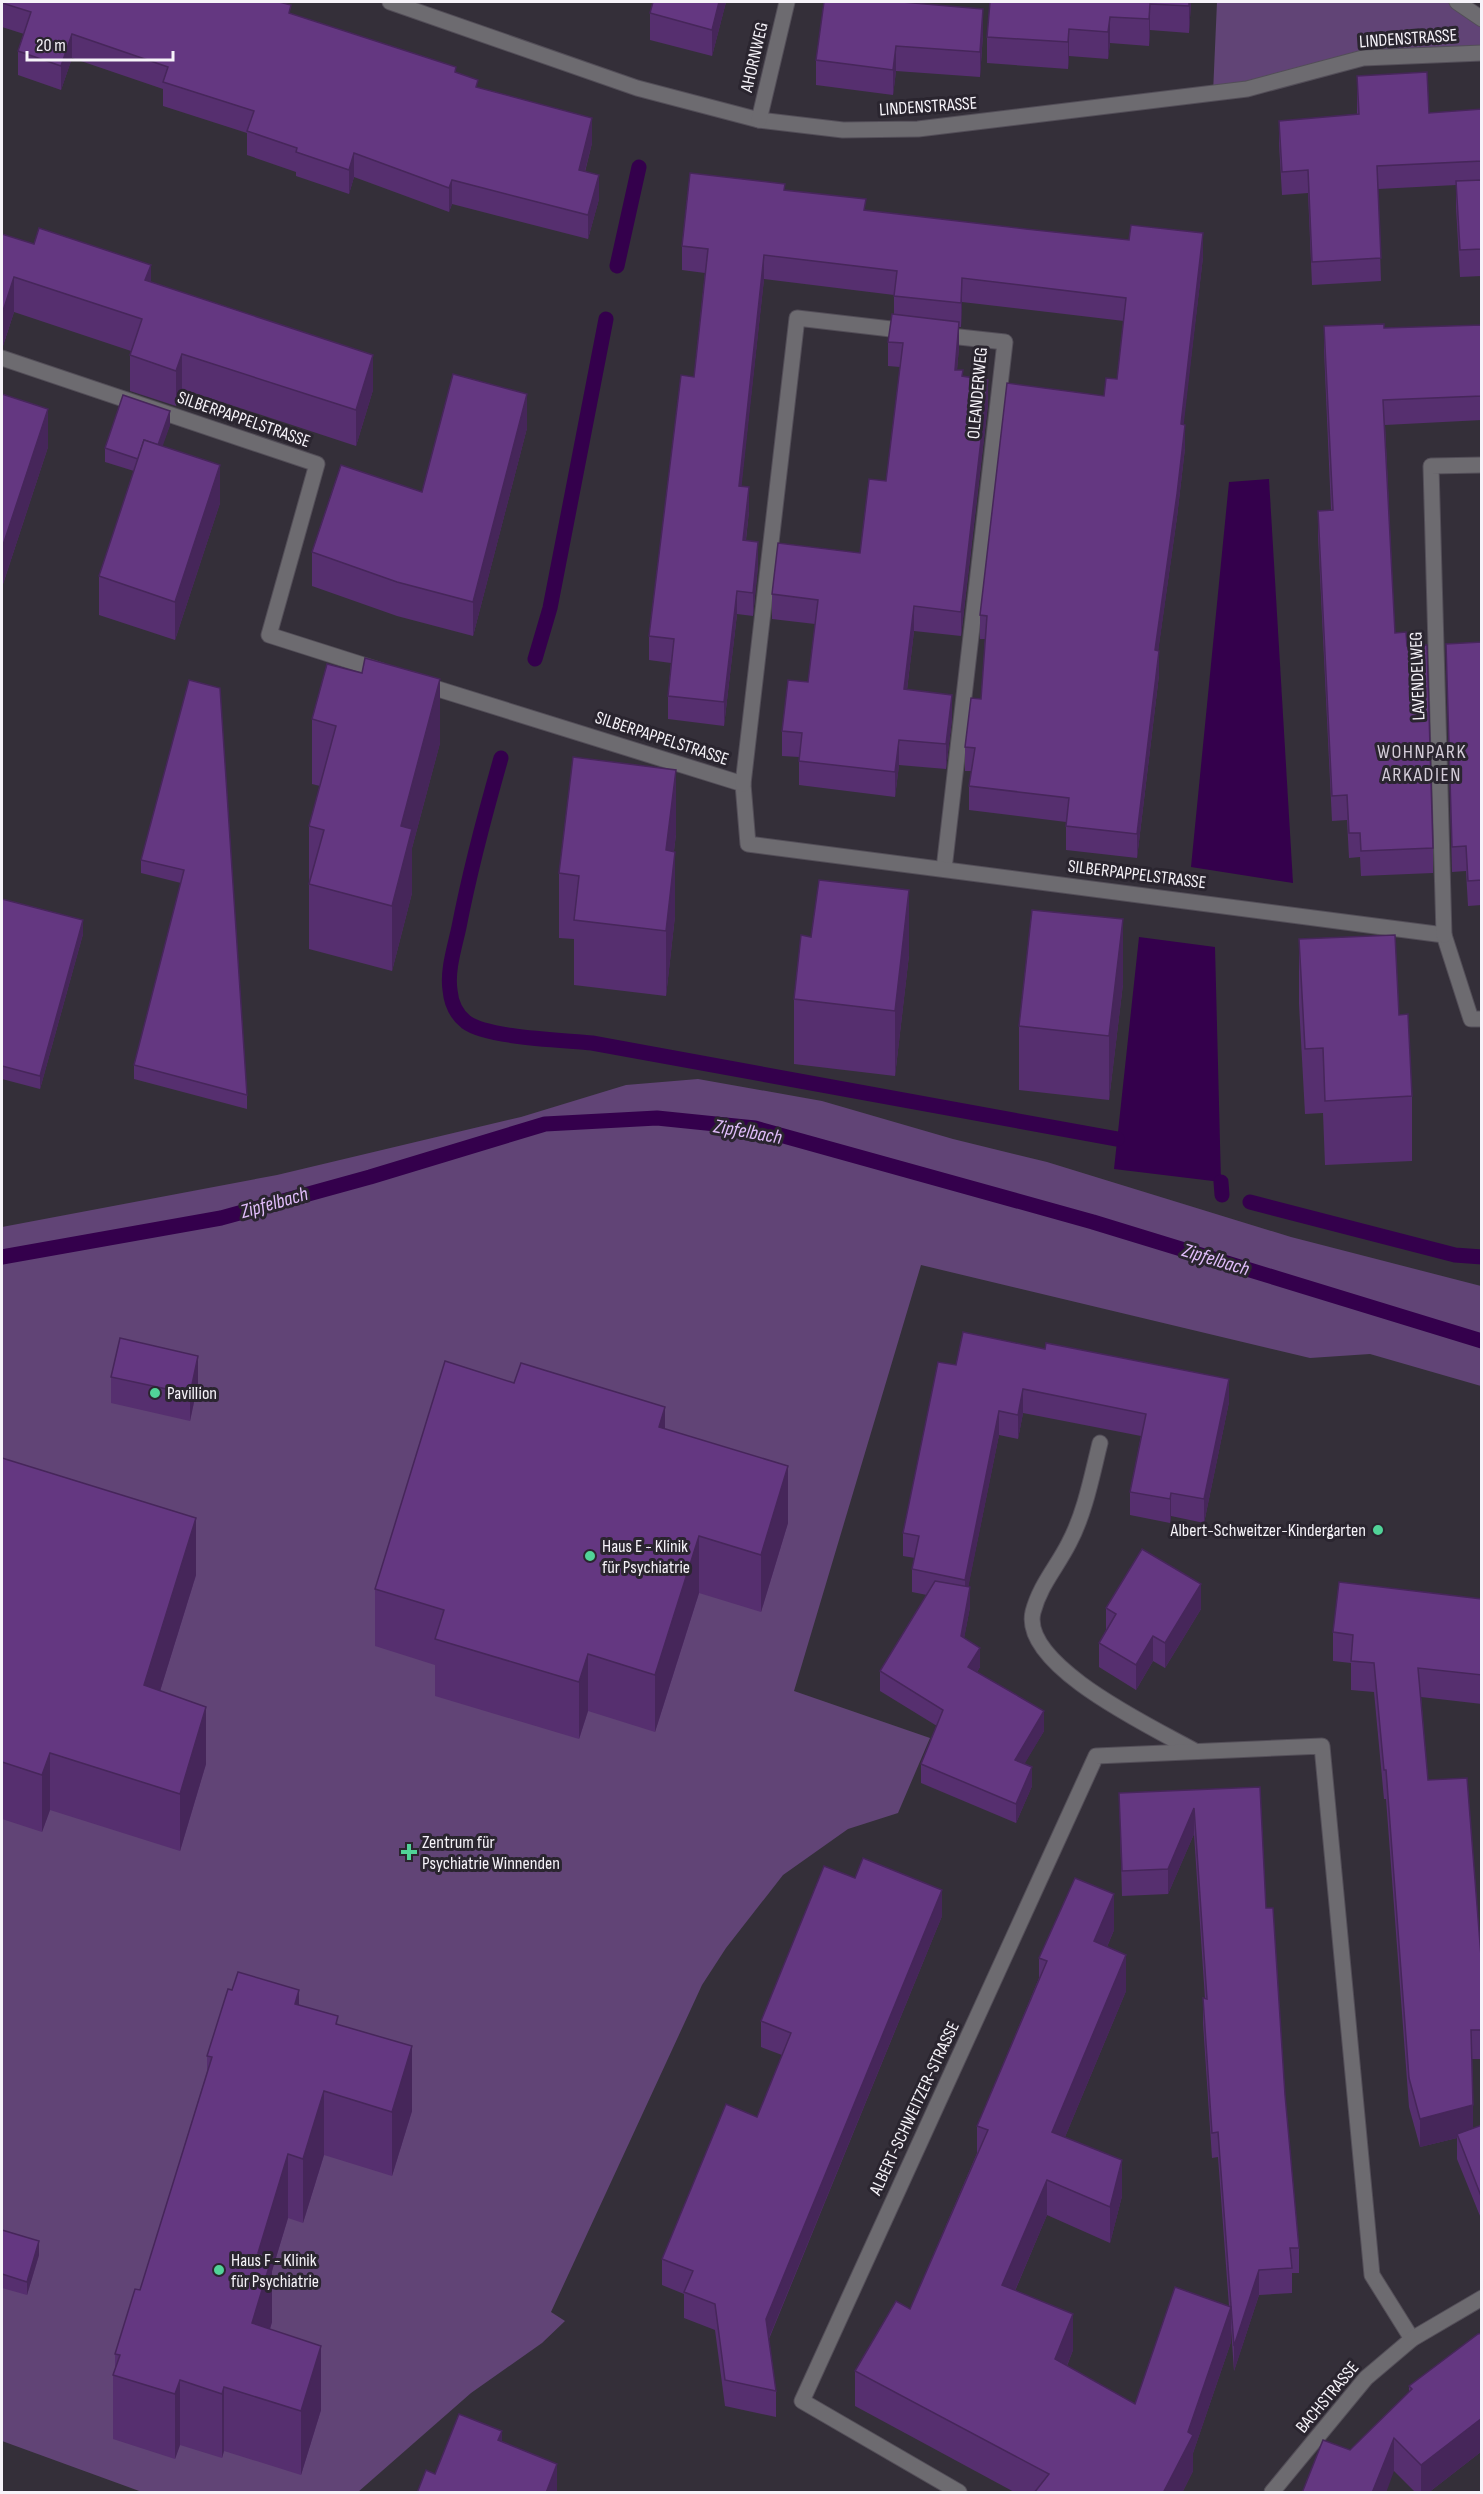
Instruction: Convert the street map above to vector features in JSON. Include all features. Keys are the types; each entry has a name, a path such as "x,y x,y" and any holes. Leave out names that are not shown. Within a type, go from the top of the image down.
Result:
{"street":[{"name":"AHORNWEG","path":"759,120 787,2"},
{"path":"1457,2 1482,19"},
{"name":"LINDENSTRASSE","path":"399,3 637,88 759,120 843,130 918,129 1247,89 1363,58 1482,53"},
{"name":"OLEANDERWEG","path":"742,784 797,318 1005,342 944,869"},
{"name":"SILBERPAPPELSTRASSE","path":"2,358 317,464 269,635 742,784 748,844 1444,935"},
{"name":"LAVENDELWEG","path":"1444,935 1431,466 1482,465"},
{"path":"1444,935 1471,1019 1482,1019"},
{"path":"1100,1443 1089,1489 1070,1542 1044,1581 1032,1614 1040,1646 1060,1670 1195,1752"},
{"name":"ALBERT-SCHWEITZER-STRASSE","path":"959,2493 802,2401 1096,1756 1322,1746 1372,2275 1412,2338"},
{"name":"BACHSTRASSE","path":"1272,2493 1366,2378 1412,2338 1482,2298"}],"shaded area":[{"path":"1217,2 1457,2 1481,19 1481,53 1363,58 1213,93"},
{"path":"1269,479 1293,883 1191,867 1229,482"},
{"path":"1139,937 1215,947 1221,1182 1114,1169"},
{"name":"Zentrum für Psychiatrie Winnenden","path":"698,1079 822,1101 953,1139 1047,1162 1291,1237 1481,1286 1481,1386 1370,1354 1310,1358 921,1265 794,1691 930,1738 898,1813 848,1829 783,1875 726,1948 702,1985 551,2312 565,2321 542,2343 471,2393 358,2492 142,2492 2,2441 2,1227 277,1175 521,1117 626,1085"}],"building":[{"path":"2,2 279,2 291,5 289,13 456,67 455,72 478,80 476,87 592,118 579,170 599,175 588,215 452,180 449,188 354,153 349,170 296,152 297,148 247,131 254,111 163,82 168,67 72,34 61,66 18,51 31,12"},
{"path":"653,2 719,2 712,30 650,13"},
{"path":"824,2 902,2 983,9 980,52 896,46 893,70 816,60"},
{"path":"990,2 1189,2 1189,6 1150,4 1149,19 1110,17 1108,32 1069,29 1068,42 987,37"},
{"path":"1427,72 1429,113 1482,109 1482,161 1377,166 1381,258 1312,262 1308,170 1282,172 1279,121 1359,114 1357,76"},
{"path":"690,173 785,184 784,190 866,199 864,210 1026,229 1129,240 1131,225 1203,233 1181,424 1185,425 1155,650 1159,651 1137,834 1066,826 1069,798 969,786 975,748 965,747 971,698 981,699 987,616 980,615 1007,383 1104,396 1106,378 1117,379 1126,298 962,278 961,303 894,296 897,271 764,255 739,486 749,487 743,540 758,542 753,593 737,591 724,702 668,696 674,639 649,636 681,375 694,377 708,249 682,246"},
{"path":"1482,180 1482,249 1460,250 1456,181"},
{"path":"39,228 151,265 145,280 373,355 356,410 182,354 176,371 130,355 142,319 14,277 2,314 2,234 34,244"},
{"path":"892,314 959,322 955,370 963,370 962,376 988,380 961,612 914,606 904,689 952,695 946,744 899,740 895,772 799,761 802,733 782,731 788,680 808,682 818,600 772,594 778,543 860,553 869,479 886,481 903,343 888,342"},
{"path":"1384,324 1384,328 1482,325 1482,396 1383,400 1395,633 1406,632 1407,646 1427,645 1433,848 1361,851 1360,833 1349,833 1347,795 1332,796 1318,511 1333,510 1324,326"},
{"path":"453,374 527,394 473,602 397,582 312,552 341,465 422,492"},
{"path":"2,394 48,409 3,545 2,545"},
{"path":"123,395 170,411 158,445 144,440 138,459 105,448"},
{"path":"144,440 220,465 175,602 99,576"},
{"path":"1482,642 1482,880 1468,881 1466,846 1452,847 1446,644"},
{"path":"365,658 440,679 401,826 412,829 392,906 309,884 324,830 309,826 336,726 312,719 327,664 362,673"},
{"path":"189,680 220,688 247,1095 134,1065 184,870 141,860"},
{"path":"573,757 676,770 666,850 675,852 666,931 574,920 579,876 559,873"},
{"path":"819,880 909,890 895,1011 794,999 801,935 811,937"},
{"path":"2,899 83,920 40,1076 2,1066"},
{"path":"1032,910 1123,919 1109,1036 1019,1026"},
{"path":"1395,935 1399,1015 1408,1014 1412,1096 1325,1101 1323,1048 1305,1049 1299,939"},
{"path":"963,1332 1045,1349 1046,1343 1229,1379 1204,1499 1171,1493 1170,1499 1130,1492 1146,1414 1023,1389 1018,1415 999,1411 965,1580 912,1569 919,1536 903,1533 938,1362 956,1365"},
{"path":"120,1338 198,1356 190,1394 111,1377"},
{"name":"Haus E - Klinik für Psychiatrie","path":"445,1361 514,1383 521,1363 665,1407 659,1427 788,1466 761,1555 699,1536 655,1675 588,1654 579,1682 435,1639 444,1610 375,1589"},
{"path":"2,1458 196,1518 144,1685 206,1707 180,1794 50,1753 42,1775 2,1762"},
{"path":"1142,1549 1201,1584 1165,1643 1153,1636 1136,1665 1099,1643 1116,1614 1106,1608"},
{"path":"935,1581 970,1587 961,1636 980,1648 968,1667 1044,1711 1015,1760 1032,1767 1016,1804 921,1764 943,1710 880,1671"},
{"path":"1339,1582 1482,1599 1482,1675 1418,1668 1428,1780 1467,1778 1482,1969 1482,2030 1471,2030 1473,2105 1420,2119 1409,2078 1386,1770 1384,1770 1374,1663 1351,1661 1353,1635 1333,1632"},
{"path":"1260,1787 1266,1908 1273,1908 1285,2095 1299,2248 1290,2248 1292,2268 1259,2270 1234,2346 1218,2132 1212,2133 1203,1998 1207,1999 1194,1808 1168,1869 1122,1871 1119,1793"},
{"path":"863,1858 942,1890 766,2319 776,2391 725,2380 715,2304 684,2292 693,2271 662,2259 726,2104 757,2117 791,2033 761,2021 824,1866 855,1878"},
{"path":"1075,1878 1114,1894 1094,1941 1126,1955 1052,2132 1122,2160 1110,2207 1047,2180 1002,2285 1073,2314 1055,2359 1135,2404 1175,2287 1231,2307 1188,2432 1193,2435 1163,2493 1034,2493 1049,2474 855,2371 896,2301 910,2309 988,2130 977,2126 1047,1961 1039,1958"},
{"name":"Haus F - Klinik für Psychiatrie","path":"238,1972 299,1990 295,2004 338,2016 336,2024 412,2046 392,2112 324,2091 303,2159 288,2154 258,2253 272,2257 252,2323 321,2346 301,2411 224,2387 222,2394 180,2380 175,2394 113,2375 120,2355 115,2354 135,2289 140,2290 212,2057 207,2056 228,1989 232,1990"},
{"path":"1482,2125 1482,2196 1481,2196 1457,2134"},
{"path":"2,2230 39,2241 27,2282 2,2274"},
{"path":"1482,2333 1482,2418 1421,2465 1394,2438 1372,2493 1302,2493 1323,2440 1350,2450 1412,2389 1409,2386"},
{"path":"459,2414 502,2431 498,2440 557,2464 546,2493 417,2493 426,2470 435,2474"}],"waterway":[{"path":"617,266 639,167"},
{"path":"535,659 550,608 606,319"},
{"path":"501,758 473,863 450,966 449,982 452,999 457,1012 466,1022 490,1032 592,1043 1117,1139"},
{"name":"Zipfelbach","path":"2,1257 221,1218 370,1177 545,1124 657,1118 755,1128 1093,1222 1482,1341"},
{"path":"1221,1182 1222,1195"},
{"path":"1250,1202 1455,1255 1482,1257"}],"place":[{"name":"Pavillion","path":"155,1393"},
{"name":"Albert-Schweitzer-Kindergarten","path":"1378,1530"},
{"name":"Haus E - Klinik für Psychiatrie","path":"590,1556"},
{"name":"Zentrum für Psychiatrie Winnenden","path":"409,1852"},
{"name":"Haus F - Klinik für Psychiatrie","path":"219,2270"}],"district":[{"name":"WOHNPARK ARKADIEN","path":"1422,762"}]}
